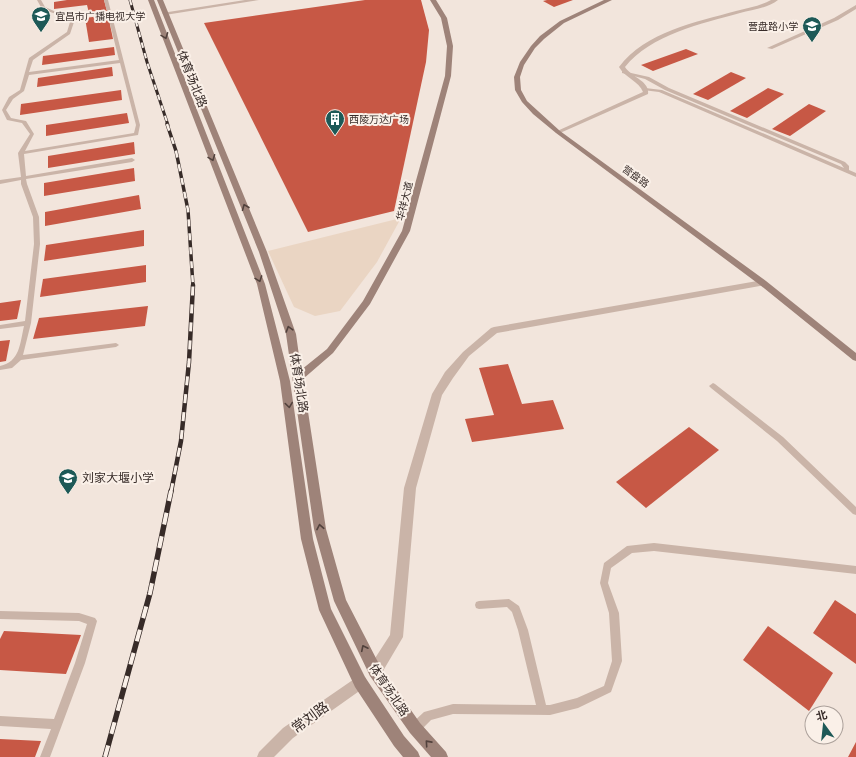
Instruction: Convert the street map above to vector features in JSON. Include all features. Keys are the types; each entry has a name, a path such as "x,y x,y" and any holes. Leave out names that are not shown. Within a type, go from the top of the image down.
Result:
{"main road":[{"name":"体育场北路","path":"151,0 261,284 285,381 307,539 325,610 360,682 399,741 413,757"},
{"name":"体育场北路","path":"160,0 273,279 291,334 299,377 320,529 340,601 375,671 415,728 441,757"},
{"name":"华祥大道","path":"299,377 330,351 367,302 406,231 448,76 450,46 444,18 434,0"},
{"name":"营盘路","path":"610,0 563,22 547,32 535,43 518,69 516,80 518,90 523,100 534,112 558,132 763,283 856,358"}],"street":[{"path":"165,14 256,0"},
{"path":"558,132 640,97 646,93 645,89 623,72 622,67 626,61 640,50 690,25 775,0"},
{"path":"770,48 836,19 856,7"},
{"path":"375,671 396,637 410,488 436,394 466,354 494,330 763,283"},
{"name":"常刘路","path":"264,757 288,733 360,682"}],"lane":[{"path":"0,368 10,366 19,358 28,323 37,244 36,217 23,178 21,153 32,134 24,122 9,119 4,110 11,98 22,91 28,74 31,58 69,33 72,22 70,14 53,12 43,8 41,0"},
{"path":"21,153 136,134 138,125 106,0"},
{"path":"28,74 122,61"},
{"path":"623,72 647,78 667,89 842,163 846,166 847,171"},
{"path":"645,89 660,91 856,175"},
{"path":"0,182 132,160"},
{"path":"0,327 28,323"},
{"path":"19,358 116,345"},
{"path":"713,386 780,439 856,512"},
{"path":"415,728 428,716 453,709 550,710 578,703 608,689 617,661 614,613 604,583 607,566 630,549 654,547 856,570"},
{"path":"479,605 509,603 516,609 523,630 542,710"},
{"path":"0,615 79,617 92,621 80,663 45,757"},
{"path":"0,721 57,724"}],"shaded area":[{"path":"401,218 377,262 340,311 315,316 294,307 268,251"}],"building":[{"path":"67,0 104,0 107,11 89,13 87,5 54,9 54,2"},
{"name":"西陵万达广场","path":"365,0 421,0 429,30 426,62 394,211 308,232 204,23"},
{"path":"573,0 554,7 543,1"},
{"path":"108,15 113,39 89,42 85,18"},
{"path":"114,47 115,55 42,65 43,56"},
{"path":"686,49 698,54 653,71 641,65"},
{"path":"112,67 113,76 37,87 38,78"},
{"path":"731,72 746,78 708,100 693,94"},
{"path":"768,88 784,94 747,118 730,111"},
{"path":"121,90 122,100 20,115 21,104"},
{"path":"809,104 826,111 790,136 772,129"},
{"path":"127,113 129,123 46,136 46,125"},
{"path":"134,142 135,154 48,168 48,156"},
{"path":"134,168 135,181 44,196 44,183"},
{"path":"139,195 141,209 45,226 45,212"},
{"path":"144,230 144,246 44,261 46,245"},
{"path":"146,265 146,282 40,297 43,279"},
{"path":"21,300 17,319 0,321 0,303"},
{"path":"148,306 145,326 33,339 39,318"},
{"path":"10,340 6,361 0,362 0,341"},
{"path":"508,364 522,404 553,400 564,429 472,442 465,419 494,415 479,368"},
{"path":"689,427 719,450 646,508 616,482"},
{"path":"835,600 856,614 856,664 813,633"},
{"path":"768,626 833,673 813,705 804,705 804,707 743,660"},
{"path":"4,631 81,635 66,674 0,670 0,639"},
{"path":"0,739 41,741 35,757 0,757"},
{"path":"856,742 856,757 848,757"}],"railway":[{"path":"130,0 147,62 168,125"},
{"path":"167,124 176,151 188,210 193,286"},
{"path":"171,492 181,441 189,362 193,286"},
{"path":"105,757 150,593 171,491"}],"place":[{"name":"宜昌市广播电视大学","path":"41,33"},
{"name":"营盘路小学","path":"812,43"},
{"name":"西陵万达广场","path":"335,136"},
{"name":"刘家大堰小学","path":"68,495"}]}
